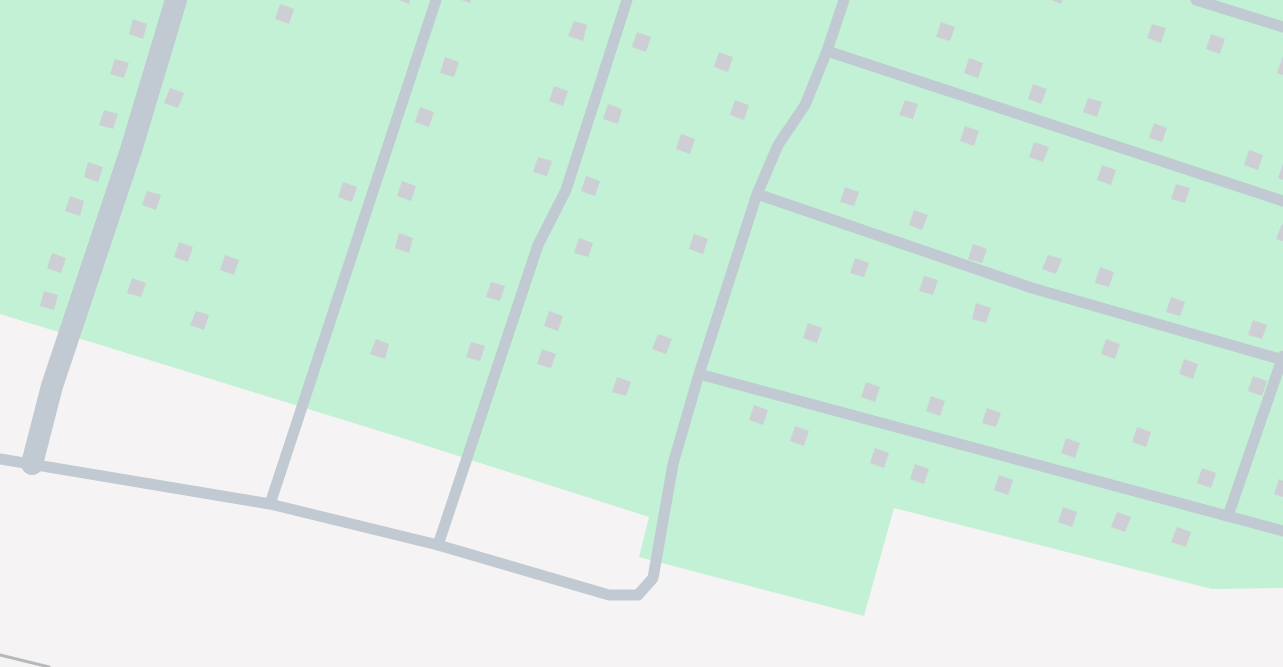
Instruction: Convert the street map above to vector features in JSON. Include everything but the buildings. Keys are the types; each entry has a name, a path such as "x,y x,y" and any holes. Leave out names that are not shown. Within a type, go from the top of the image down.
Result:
{"street":[{"path":"32,464 52,386 131,150 176,0"}],"lane":[{"path":"270,504 436,0"},
{"path":"438,545 538,245 566,190 626,0"},
{"path":"0,459 270,504 438,545 609,595 638,594 653,578 673,464 699,374 757,194 778,145 805,105 828,51 844,0"},
{"path":"1196,0 1283,27"},
{"path":"828,51 1283,201"},
{"path":"757,194 1032,288 1283,358 1228,516"},
{"path":"699,374 1283,531"}],"green space":[{"path":"0,0 1283,0 1283,588 1212,589 894,508 864,616 639,557 649,517 399,437 0,314"}],"railway":[{"path":"0,655 49,667"}]}
